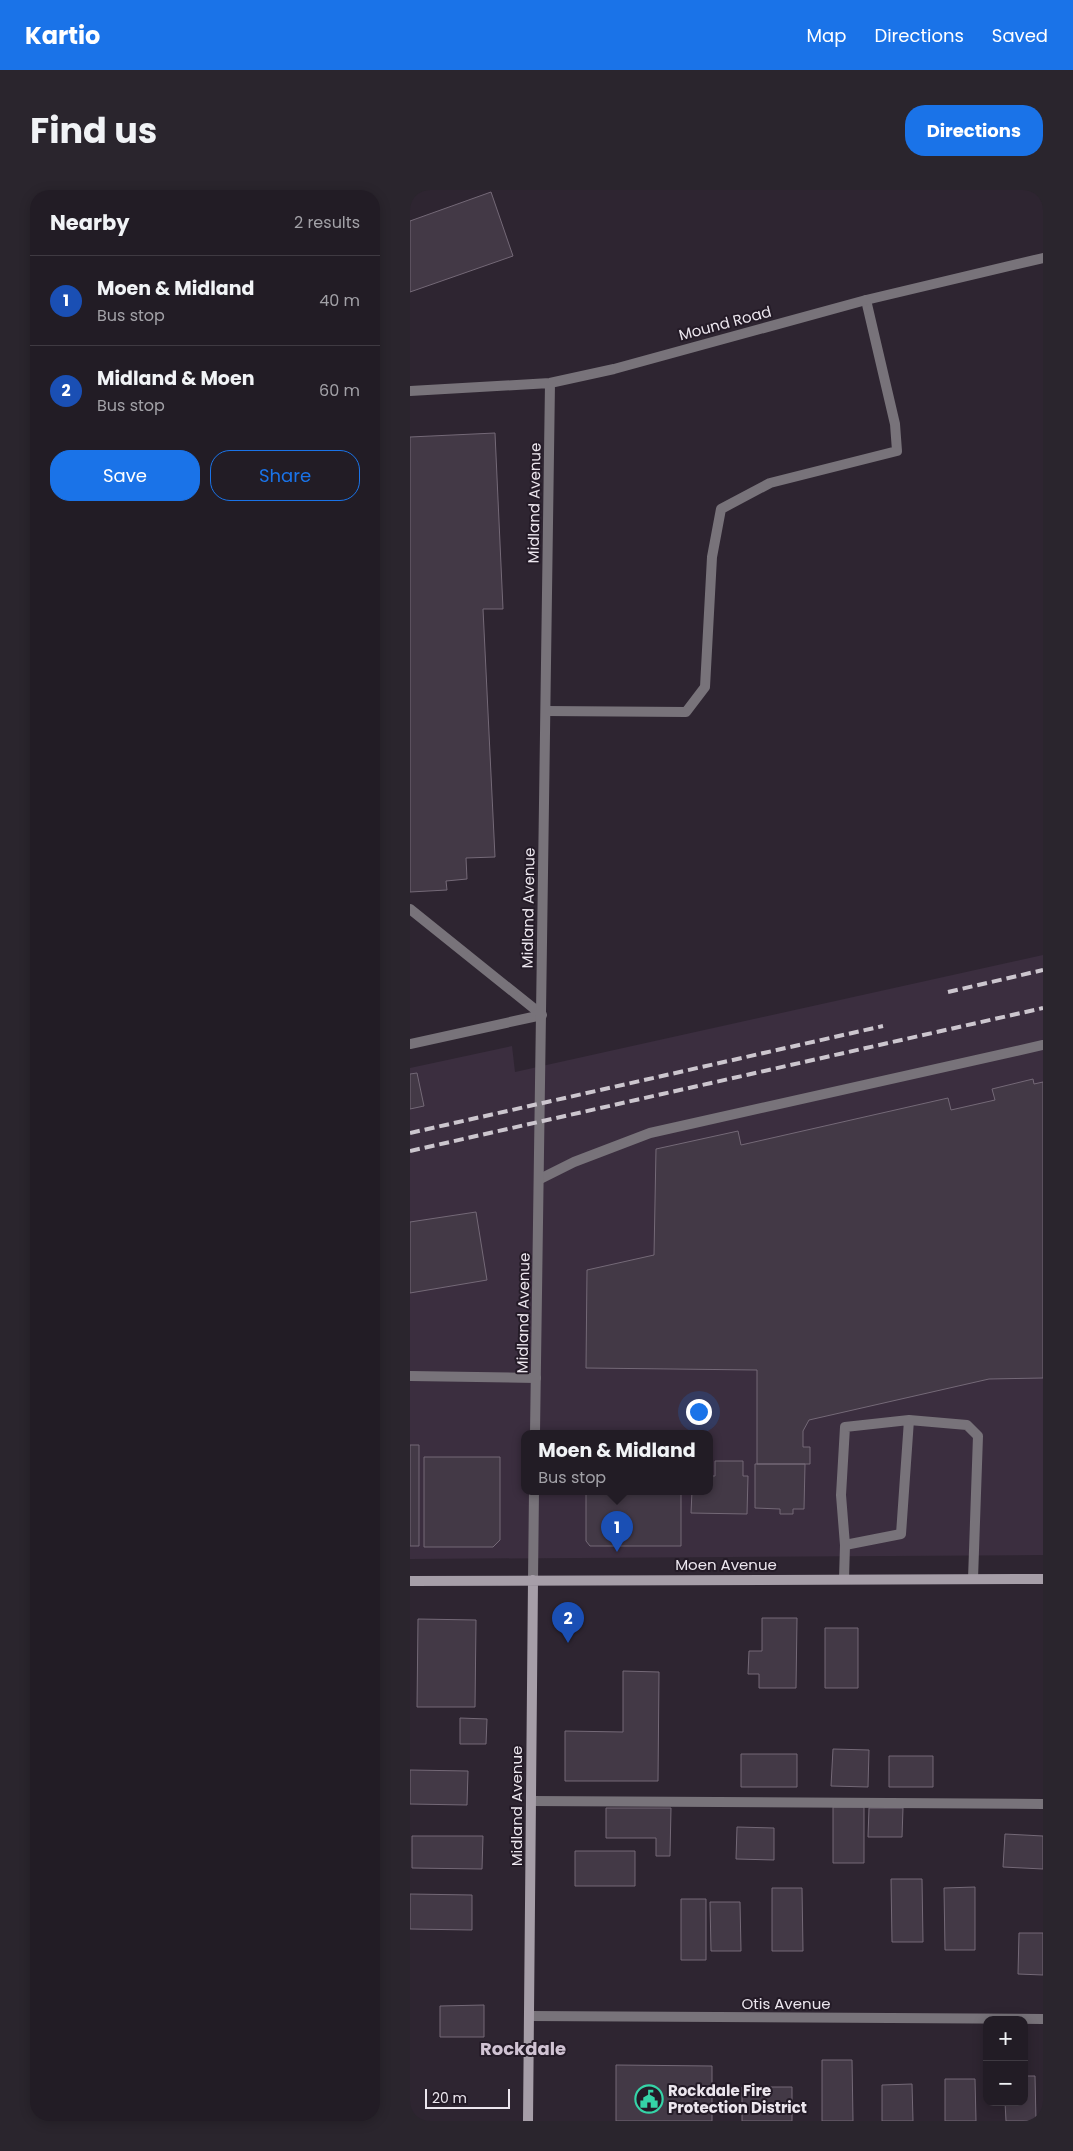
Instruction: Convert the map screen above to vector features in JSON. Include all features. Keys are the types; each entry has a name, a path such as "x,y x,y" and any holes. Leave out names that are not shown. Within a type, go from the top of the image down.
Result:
{"street":[{"name":"Mound Road","path":"410,391 550,383 614,369 866,300 1043,258"},
{"path":"546,710 686,712 706,687 712,557 721,509 770,483 897,451 894,424 866,300"},
{"name":"Midland Avenue","path":"535,1430 550,383"},
{"path":"410,909 542,1015"},
{"path":"410,1044 542,1015"},
{"path":"540,1179 574,1162 650,1133 1043,1045"},
{"path":"410,1376 536,1378"},
{"path":"845,1545 901,1534 909,1420"},
{"path":"844,1579 845,1545 841,1496 845,1427 909,1420 967,1425 978,1436 973,1579"},
{"name":"Midland Avenue","path":"528,2121 534,1495"},
{"name":"Moen Avenue","path":"410,1580 1043,1579"},
{"path":"531,1801 1043,1804"},
{"name":"Otis Avenue","path":"529,2016 1043,2020"}],"shaded area":[{"path":"1043,955 1043,1555 410,1559 410,1068 512,1046 515,1072"}],"building":[{"path":"491,192 513,256 410,292 410,221"},
{"path":"495,433 503,609 483,609 495,857 466,858 467,879 446,881 447,890 410,892 410,437"},
{"path":"417,1073 424,1106 410,1109 410,1074"},
{"path":"1033,1079 1034,1084 1043,1082 1043,1378 989,1379 809,1420 803,1431 803,1447 810,1447 810,1464 757,1464 757,1370 586,1368 587,1270 654,1255 656,1149 738,1131 741,1145 948,1098 951,1110 995,1100 992,1089"},
{"path":"476,1212 487,1280 410,1293 410,1222"},
{"path":"410,1445 419,1445 419,1546 410,1546"},
{"path":"424,1457 500,1457 500,1540 493,1547 424,1547"},
{"path":"715,1461 743,1461 743,1476 748,1476 747,1514 691,1513 692,1495 713,1495 713,1476 715,1476"},
{"path":"755,1464 805,1464 804,1509 793,1509 793,1514 780,1514 780,1509 755,1508"},
{"path":"586,1495 681,1495 681,1546 590,1546 586,1541"},
{"path":"762,1618 797,1618 796,1688 759,1688 759,1674 748,1674 749,1651 762,1651"},
{"path":"418,1619 476,1620 475,1707 417,1707"},
{"path":"825,1628 858,1628 858,1688 825,1688"},
{"path":"623,1671 659,1672 658,1781 565,1781 565,1731 623,1732"},
{"path":"460,1718 487,1719 486,1744 460,1744"},
{"path":"833,1749 869,1750 868,1787 831,1786"},
{"path":"741,1754 797,1754 797,1787 741,1787"},
{"path":"889,1756 933,1756 933,1787 889,1787"},
{"path":"410,1770 468,1771 467,1805 410,1804"},
{"path":"833,1807 864,1807 864,1863 833,1863"},
{"path":"606,1808 671,1808 670,1856 656,1856 656,1838 606,1838"},
{"path":"869,1808 903,1808 902,1837 868,1837"},
{"path":"737,1827 774,1828 774,1860 736,1859"},
{"path":"1005,1834 1043,1836 1043,1869 1003,1867"},
{"path":"412,1836 483,1836 482,1869 412,1868"},
{"path":"575,1851 635,1851 635,1886 575,1886"},
{"path":"891,1879 922,1879 923,1942 892,1942"},
{"path":"975,1887 975,1950 945,1950 944,1888"},
{"path":"772,1888 802,1888 803,1951 772,1951"},
{"path":"410,1894 472,1895 472,1930 410,1929"},
{"path":"681,1899 706,1899 706,1960 681,1960"},
{"path":"710,1902 740,1902 741,1951 711,1951"},
{"path":"1019,1933 1043,1933 1043,1975 1018,1974"},
{"path":"484,2005 484,2037 440,2037 440,2006"},
{"path":"822,2060 852,2060 853,2121 822,2121"},
{"path":"616,2065 712,2066 712,2121 616,2121"},
{"path":"1028,2076 1035,2076 1036,2121 1006,2121 1005,2106 1028,2106"},
{"path":"945,2079 975,2079 976,2121 945,2121"},
{"path":"912,2084 913,2121 882,2121 882,2085"},
{"path":"742,2087 792,2087 792,2121 742,2121"}],"railway":[{"path":"948,992 1043,970"},
{"path":"410,1151 1043,1008"},
{"path":"410,1133 883,1026"}],"place":[{"name":"Moen & Midland","path":"617,1552"},
{"name":"Midland & Moen","path":"568,1643"},
{"name":"Rockdale Fire Protection District","path":"649,2099"}],"district":[{"name":"Rockdale","path":"523,2048"}]}
